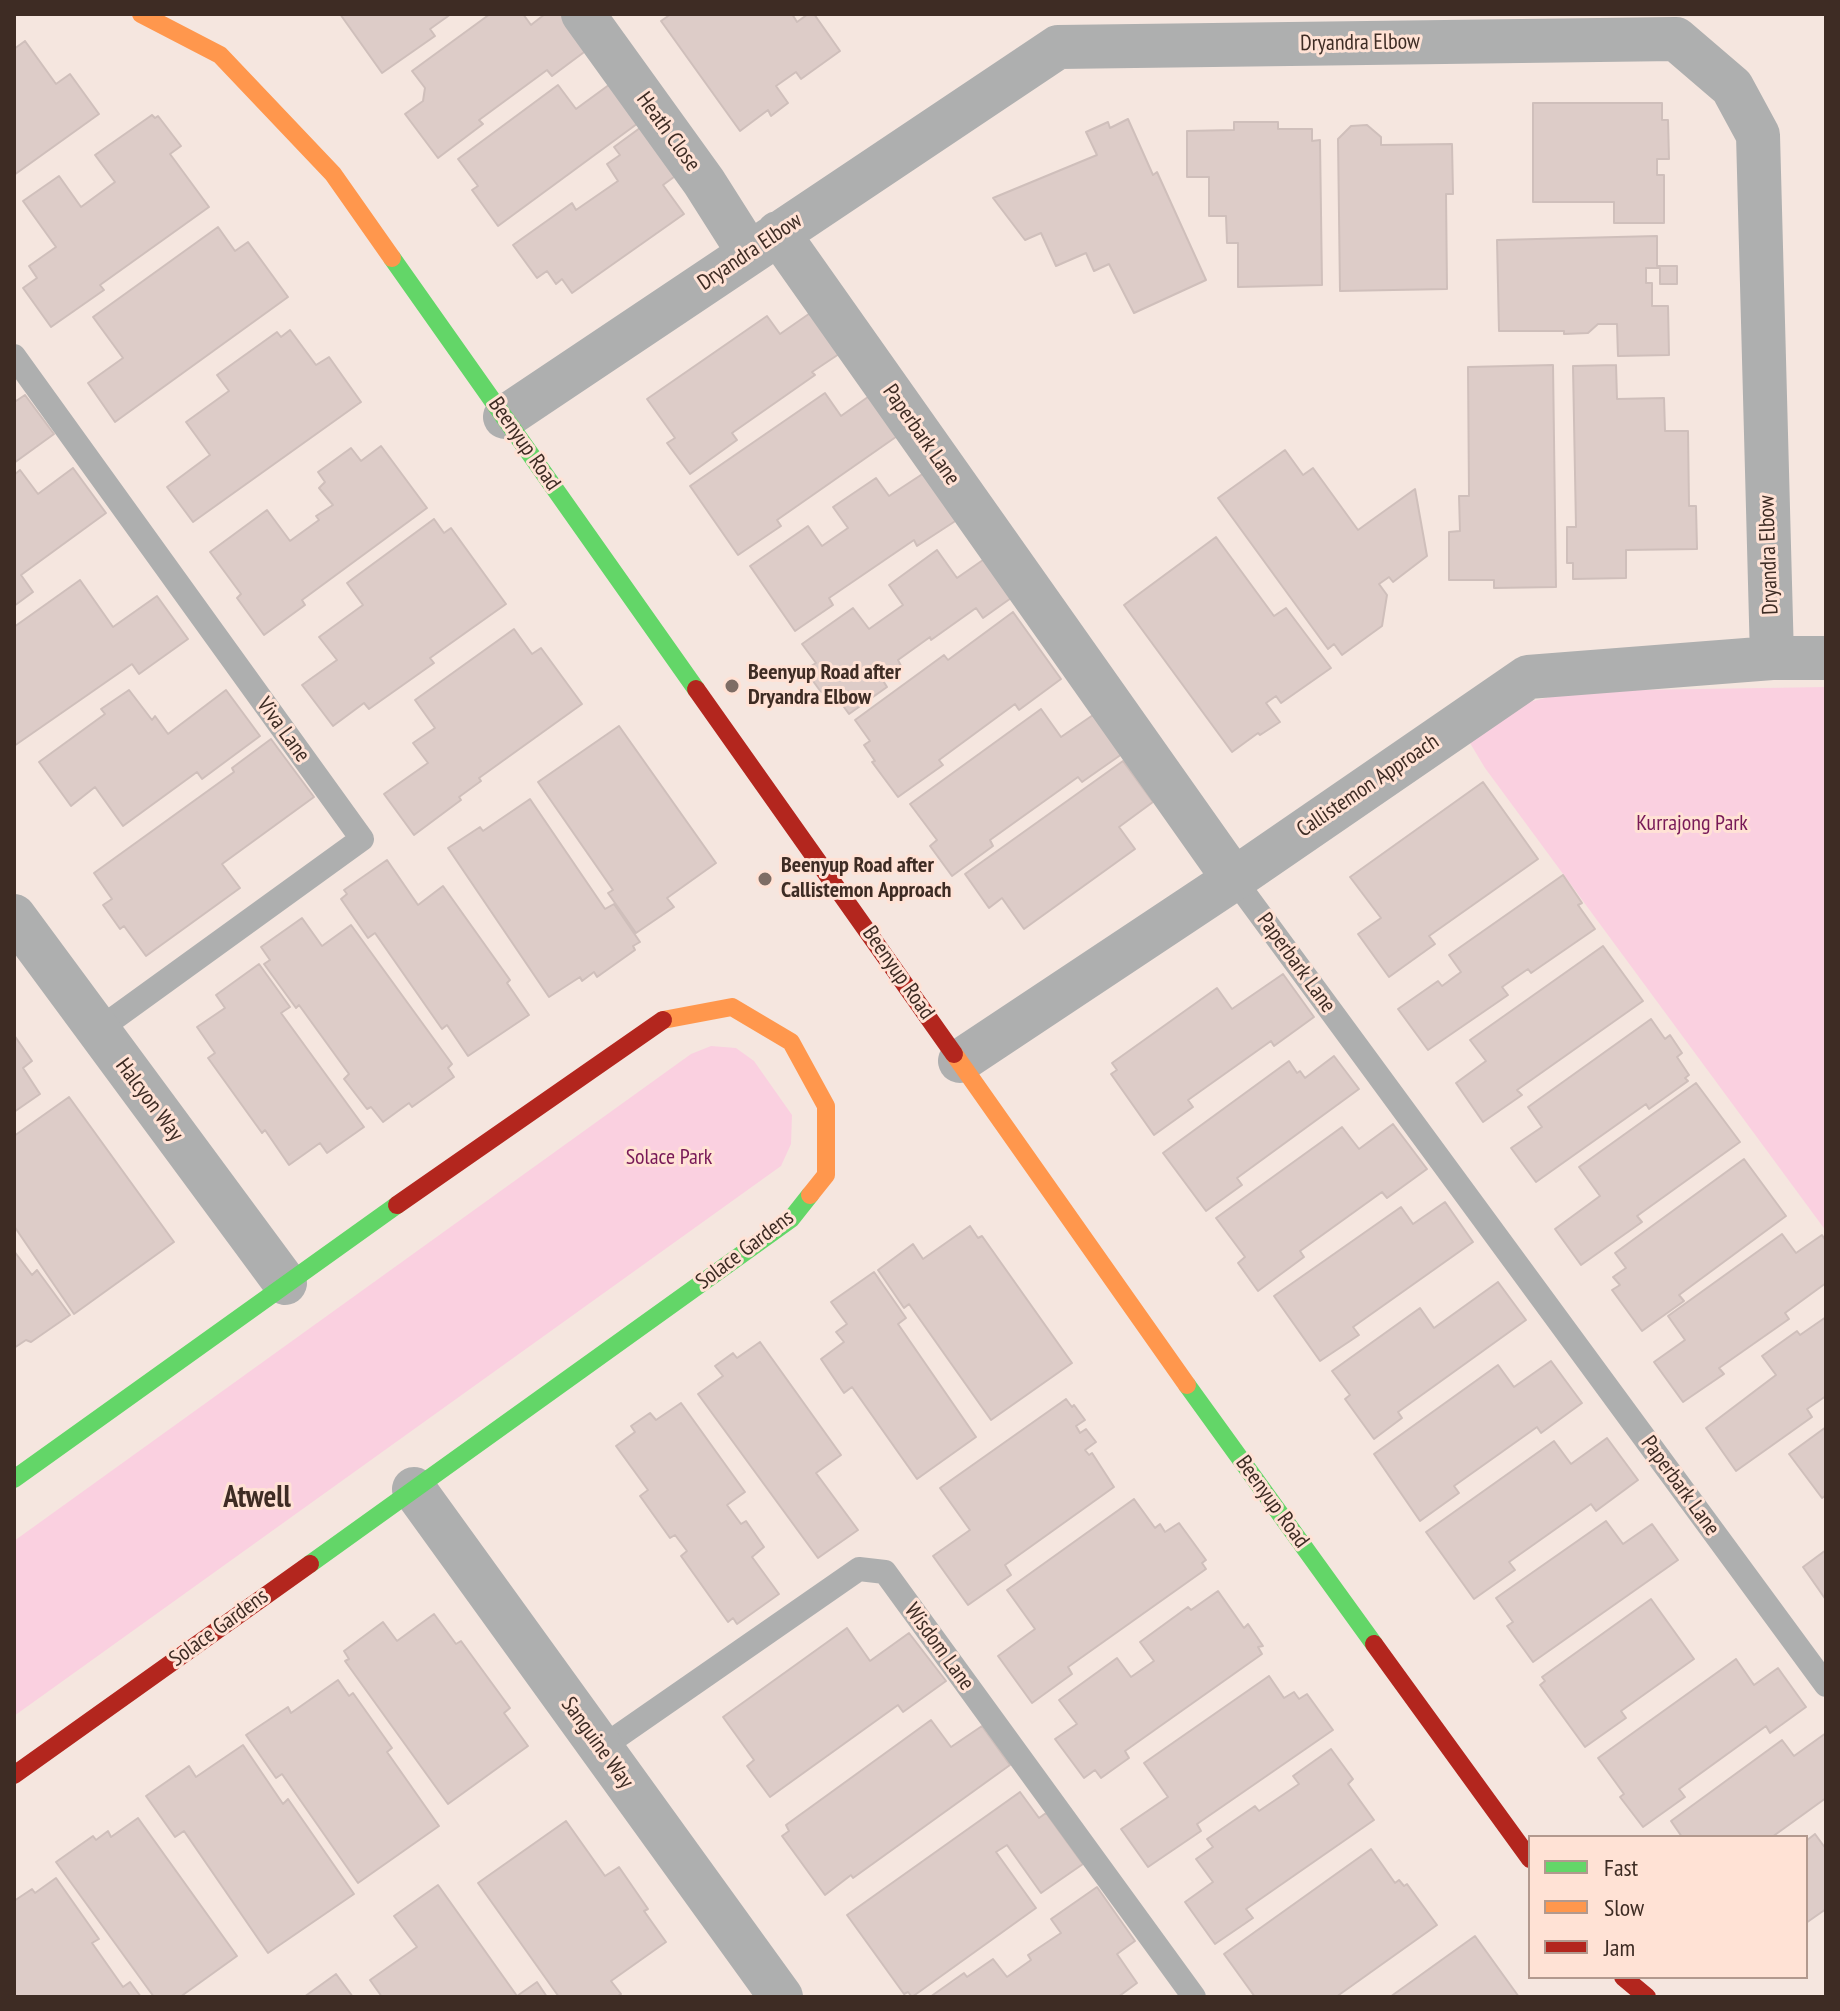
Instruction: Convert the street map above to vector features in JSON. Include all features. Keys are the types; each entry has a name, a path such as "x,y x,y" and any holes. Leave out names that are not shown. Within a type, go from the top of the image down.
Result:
{"street":[{"name":"Beenyup Road","path":"141,14 220,55 333,174 1202,1406 1528,1856"},
{"name":"Heath Close","path":"583,14 704,182 764,243"},
{"name":"Dryandra Elbow","path":"505,417 1058,47 1676,39 1732,87 1758,135 1772,658"},
{"name":"Paperbark Lane","path":"764,243 1234,879"},
{"name":"Callistemon Approach","path":"960,1061 1234,879 1528,677 1772,658 1826,658"},
{"name":"Halcyon Way","path":"14,916 285,1283"},
{"name":"Solace Gardens","path":"14,1479 285,1283 667,1017 732,1007 791,1042 826,1106 826,1175 791,1219 14,1775"},
{"name":"Sanguine Way","path":"414,1489 781,1997"},
{"path":"1625,1979 1647,1997"}],"lane":[{"name":"Viva Lane","path":"14,356 362,839 98,1030"},
{"name":"Paperbark Lane","path":"1234,879 1826,1685"},
{"name":"Wisdom Lane","path":"601,1748 859,1569 885,1572 1194,1997"}],"green space":[{"name":"Kurrajong Park","path":"1826,687 1826,1231 1485,768 1467,738 1525,703 1573,691"},
{"name":"Solace Park","path":"711,1046 736,1048 754,1061 792,1115 791,1144 781,1166 14,1716 14,1541 691,1054"}],"building":[{"path":"340,14 451,14 430,29 435,36 382,73"},
{"path":"490,14 523,14 531,25 545,14 579,14 599,41 552,76 547,70 479,120 483,124 438,158 405,114 423,101 425,88 412,71"},
{"path":"671,14 792,14 797,22 808,14 814,14 840,51 801,79 796,72 776,86 788,103 771,116 768,110 740,131 661,21"},
{"path":"25,41 56,84 70,74 99,114 14,175 14,49"},
{"path":"617,79 645,118 498,226 472,190 478,186 458,159 558,85 576,109"},
{"path":"1533,103 1662,103 1662,120 1668,120 1669,159 1657,159 1657,175 1664,175 1664,223 1614,223 1614,202 1533,202"},
{"path":"152,115 155,118 158,116 181,146 170,154 209,207 100,285 104,290 51,327 23,288 37,278 29,266 56,247 23,201 59,176 81,207 115,182 95,155"},
{"path":"1128,119 1153,175 1157,172 1206,280 1134,313 1109,264 1094,271 1086,253 1056,266 1041,233 1025,240 993,198 1097,155 1086,132 1108,122 1110,128"},
{"path":"1234,122 1278,122 1278,129 1312,129 1312,141 1320,140 1322,285 1238,287 1238,243 1227,243 1226,216 1209,216 1209,177 1187,177 1187,131 1234,130"},
{"path":"644,125 678,174 663,185 684,214 572,293 562,279 556,284 547,271 537,278 513,245 572,203 576,210 618,181 607,164 620,155 614,147"},
{"path":"1367,125 1381,137 1381,145 1452,144 1453,194 1446,194 1447,289 1340,291 1338,139 1351,126"},
{"path":"218,227 235,251 248,242 288,297 115,422 88,383 123,358 93,317"},
{"path":"1657,236 1657,266 1677,266 1677,284 1660,284 1660,268 1646,268 1646,283 1652,283 1652,306 1668,306 1669,355 1618,356 1617,324 1598,324 1588,333 1499,331 1497,240"},
{"path":"816,309 845,350 732,433 737,440 690,474 667,443 675,438 647,399 767,316 780,334"},
{"path":"290,330 316,365 329,357 361,402 193,522 167,487 210,455 186,422 229,391 217,375 277,332 281,337"},
{"path":"1553,365 1556,587 1494,588 1494,580 1449,580 1449,532 1460,531 1459,496 1469,496 1468,367"},
{"path":"1616,365 1617,399 1664,398 1665,431 1688,431 1689,506 1696,506 1697,549 1626,550 1626,578 1573,579 1573,563 1567,563 1567,527 1576,527 1573,366"},
{"path":"875,392 903,432 777,520 781,526 738,555 690,486 825,393 841,416"},
{"path":"25,395 54,434 14,463 14,398 16,401"},
{"path":"381,446 427,508 302,600 305,605 264,635 237,598 241,594 210,552 267,510 290,541 319,520 316,516 333,505 319,488 325,482 318,472 351,448 361,461"},
{"path":"1285,450 1303,475 1313,468 1358,530 1415,489 1427,556 1393,582 1389,577 1379,584 1387,595 1382,626 1342,655 1334,644 1328,649 1218,498"},
{"path":"73,468 106,513 21,575 33,592 14,606 14,475 20,470 38,494"},
{"path":"927,471 960,518 917,546 914,540 829,598 833,605 795,631 750,566 808,526 822,546 848,528 833,507 876,478 889,496"},
{"path":"434,519 444,533 451,528 506,604 430,658 434,663 369,709 364,703 333,726 302,685 337,660 319,637 363,605 347,583"},
{"path":"1216,537 1274,616 1286,608 1331,668 1281,703 1276,696 1266,703 1280,722 1232,752 1124,605"},
{"path":"937,550 957,578 993,553 1021,591 983,618 976,608 931,640 930,637 898,660 901,666 882,679 887,687 849,714 829,686 821,692 805,670 816,663 802,644 853,608 869,629 903,605 889,585"},
{"path":"80,580 113,627 157,596 188,639 139,674 132,664 14,746 14,627"},
{"path":"1013,612 1061,679 1019,710 1015,704 939,760 943,765 898,797 872,762 875,761 864,745 870,741 855,720 944,655 948,660"},
{"path":"514,629 532,654 541,648 582,704 479,778 481,781 459,797 461,800 414,835 384,794 428,763 413,743 435,728 415,700"},
{"path":"129,690 152,720 155,716 168,734 226,690 260,736 202,779 197,772 123,826 95,787 71,806 39,762 105,714 101,709"},
{"path":"1041,709 1061,737 1093,715 1122,754 1082,782 1078,777 990,840 993,846 952,876 930,846 937,840 910,804"},
{"path":"619,726 716,863 667,898 674,907 636,933 608,893 613,890 538,782"},
{"path":"271,739 314,797 222,864 240,888 146,956 124,926 120,929 103,905 112,899 94,873 234,772 232,768"},
{"path":"1123,761 1153,802 1119,827 1135,849 1024,929 1002,898 989,908 965,874"},
{"path":"1483,782 1538,859 1429,936 1435,944 1389,977 1358,934 1381,918 1350,877"},
{"path":"530,799 605,909 614,904 640,942 633,946 635,950 597,977 594,972 582,981 580,977 549,997 448,848 480,827 483,831"},
{"path":"387,860 418,905 443,886 510,980 507,983 529,1015 468,1056 447,1025 442,1029 375,933 368,938 341,899 347,894 344,890"},
{"path":"1563,875 1595,929 1531,973 1528,969 1502,987 1508,995 1428,1050 1398,1009 1438,981 1442,986 1461,972 1449,955"},
{"path":"302,918 322,946 351,925 452,1064 448,1068 454,1077 412,1107 409,1103 383,1122 371,1107 367,1109 344,1079 349,1074 299,1005 296,1008 264,964 270,960 261,947"},
{"path":"1603,946 1643,1001 1517,1090 1522,1095 1483,1122 1456,1083 1486,1061 1470,1040"},
{"path":"259,964 290,1007 281,1013 364,1127 327,1153 320,1143 289,1165 208,1058 215,1053 197,1027 225,1008 216,995"},
{"path":"1283,974 1314,1017 1274,1046 1271,1041 1188,1100 1193,1107 1154,1135 1111,1074 1117,1070 1112,1063 1217,988 1232,1009"},
{"path":"1651,1019 1665,1039 1670,1035 1682,1053 1677,1057 1689,1075 1685,1078 1688,1081 1649,1109 1646,1104 1536,1182 1511,1148 1542,1127 1528,1107"},
{"path":"14,1035 32,1061 23,1068 40,1094 14,1112"},
{"path":"1334,1056 1359,1089 1237,1178 1242,1185 1206,1211 1163,1153 1289,1061 1305,1078"},
{"path":"1696,1083 1740,1142 1637,1216 1642,1222 1581,1265 1555,1229 1600,1196 1579,1167"},
{"path":"69,1097 174,1242 74,1314 14,1226 14,1136"},
{"path":"1393,1124 1427,1169 1387,1198 1382,1192 1300,1251 1304,1257 1258,1291 1238,1263 1245,1257 1216,1218 1342,1127 1359,1149"},
{"path":"1744,1159 1786,1216 1679,1295 1684,1301 1642,1331 1612,1290 1620,1285 1613,1277 1626,1268 1615,1253"},
{"path":"1445,1202 1473,1242 1353,1327 1359,1335 1320,1361 1274,1296 1401,1207 1413,1224"},
{"path":"970,1226 978,1238 982,1236 1072,1363 991,1420 909,1304 904,1308 878,1270 913,1244 923,1259"},
{"path":"1782,1234 1796,1253 1822,1235 1826,1241 1826,1283 1785,1313 1789,1319 1719,1368 1724,1374 1683,1402 1654,1362 1685,1340 1668,1316"},
{"path":"14,1251 32,1275 37,1270 70,1315 31,1342 26,1340 14,1348"},
{"path":"874,1272 906,1318 898,1324 976,1437 917,1479 852,1387 844,1393 821,1359 844,1342 836,1332 847,1324 831,1302"},
{"path":"1498,1282 1526,1320 1398,1412 1402,1418 1374,1439 1345,1399 1350,1395 1332,1371 1420,1308 1434,1328"},
{"path":"1826,1317 1826,1396 1807,1409 1812,1417 1736,1471 1706,1428 1776,1375 1762,1356 1797,1331 1800,1335"},
{"path":"760,1342 841,1455 816,1473 858,1530 818,1558 698,1394 723,1376 715,1366 733,1353 737,1358"},
{"path":"1551,1361 1582,1403 1541,1433 1537,1427 1454,1486 1459,1493 1420,1521 1374,1454 1498,1365 1514,1387"},
{"path":"1066,1399 1085,1420 1076,1426 1080,1433 1086,1429 1096,1442 1085,1450 1089,1455 1092,1453 1114,1487 1005,1565 1011,1575 968,1605 933,1556 970,1530 940,1488"},
{"path":"681,1403 745,1492 727,1505 741,1524 746,1521 764,1547 752,1557 779,1594 737,1624 733,1618 728,1622 681,1556 687,1551 675,1535 670,1538 640,1496 648,1490 616,1446 635,1432 631,1426 650,1413 656,1420"},
{"path":"1826,1427 1826,1495 1822,1498 1789,1454"},
{"path":"1607,1438 1638,1480 1596,1511 1591,1504 1509,1562 1515,1570 1474,1599 1426,1532 1554,1441 1571,1464"},
{"path":"1134,1499 1155,1528 1160,1524 1165,1532 1179,1523 1206,1560 1202,1563 1206,1569 1068,1667 1072,1674 1032,1703 998,1656 1035,1629 1007,1590"},
{"path":"1606,1521 1623,1544 1652,1524 1678,1560 1533,1662 1507,1626 1513,1622 1496,1598"},
{"path":"1826,1550 1826,1600 1803,1567"},
{"path":"1218,1591 1244,1628 1248,1624 1263,1646 1258,1647 1262,1654 1125,1751 1129,1758 1101,1778 1095,1770 1084,1778 1055,1739 1077,1724 1059,1700 1117,1658 1131,1677 1154,1661 1140,1642 1188,1607 1191,1610"},
{"path":"1651,1599 1694,1659 1621,1711 1626,1718 1585,1747 1540,1685 1545,1681 1542,1677"},
{"path":"434,1614 456,1644 461,1641 510,1708 504,1713 528,1746 448,1804 345,1661 349,1659 344,1651 383,1622 397,1641"},
{"path":"847,1628 870,1661 909,1633 946,1681 903,1712 898,1705 770,1797 747,1766 754,1760 723,1717"},
{"path":"1736,1659 1754,1685 1778,1668 1806,1707 1770,1733 1766,1726 1679,1789 1685,1797 1643,1827 1620,1797 1624,1794 1598,1758"},
{"path":"1269,1676 1284,1698 1294,1692 1299,1699 1307,1694 1333,1730 1197,1824 1201,1831 1148,1867 1121,1829 1168,1797 1144,1763"},
{"path":"338,1680 349,1696 353,1693 392,1748 387,1752 439,1826 358,1883 282,1774 276,1778 246,1735 288,1707 291,1713"},
{"path":"931,1720 951,1747 982,1726 1010,1765 825,1895 782,1836 789,1831 786,1825"},
{"path":"1826,1733 1826,1798 1775,1835 1681,1835 1671,1821 1782,1740 1794,1756"},
{"path":"243,1745 283,1804 288,1799 354,1894 268,1953 184,1831 175,1837 146,1796 189,1766 196,1777"},
{"path":"1331,1749 1353,1779 1348,1784 1374,1820 1246,1909 1253,1918 1215,1944 1185,1902 1213,1882 1196,1859 1213,1847 1207,1839 1255,1806 1259,1811 1299,1784 1293,1776"},
{"path":"1020,1792 1039,1818 1046,1813 1083,1864 1041,1893 1007,1845 996,1852 1036,1908 912,1997 908,1992 904,1994 847,1915"},
{"path":"138,1818 237,1956 180,1997 154,1997 56,1862 93,1836 96,1840 108,1831 111,1837"},
{"path":"566,1821 605,1876 619,1867 666,1942 611,1981 621,1994 616,1997 559,1997 478,1883"},
{"path":"1815,1834 1826,1849 1826,1909 1808,1922 1808,1839"},
{"path":"1371,1849 1395,1883 1399,1880 1404,1886 1407,1884 1437,1925 1336,1997 1255,1997 1224,1954"},
{"path":"56,1878 99,1939 92,1943 123,1987 130,1982 141,1997 14,1997 14,1901 32,1889 35,1893"},
{"path":"438,1885 517,1996 537,1982 547,1997 382,1997 370,1980 417,1947 394,1916"},
{"path":"1097,1887 1135,1941 1117,1954 1137,1983 1118,1997 930,1997 964,1973 967,1977 993,1959 1007,1977 1031,1960 1028,1955 1061,1933 1051,1919"},
{"path":"1475,1936 1519,1997 1390,1997"},
{"path":"336,1974 353,1997 304,1997"}],"traffic: fast":[{"path":"392,258 696,689"},
{"path":"310,1564 791,1219 810,1195"},
{"path":"14,1479 397,1205"},
{"path":"1187,1385 1374,1644"}],"traffic: slow":[{"path":"141,14 220,55 333,174 392,258"},
{"path":"663,1020 732,1007 791,1042 826,1106 826,1175 810,1195"},
{"path":"954,1054 1187,1385"}],"traffic: jam":[{"path":"696,689 954,1054"},
{"path":"397,1205 663,1020"},
{"path":"14,1775 310,1564"},
{"path":"1374,1644 1528,1856"},
{"path":"1625,1979 1647,1997"}],"place":[{"name":"Beenyup Road after Dryandra Elbow","path":"732,686"},
{"name":"Beenyup Road after Callistemon Approach","path":"765,879"}],"district":[{"name":"Atwell","path":"257,1498"}]}
